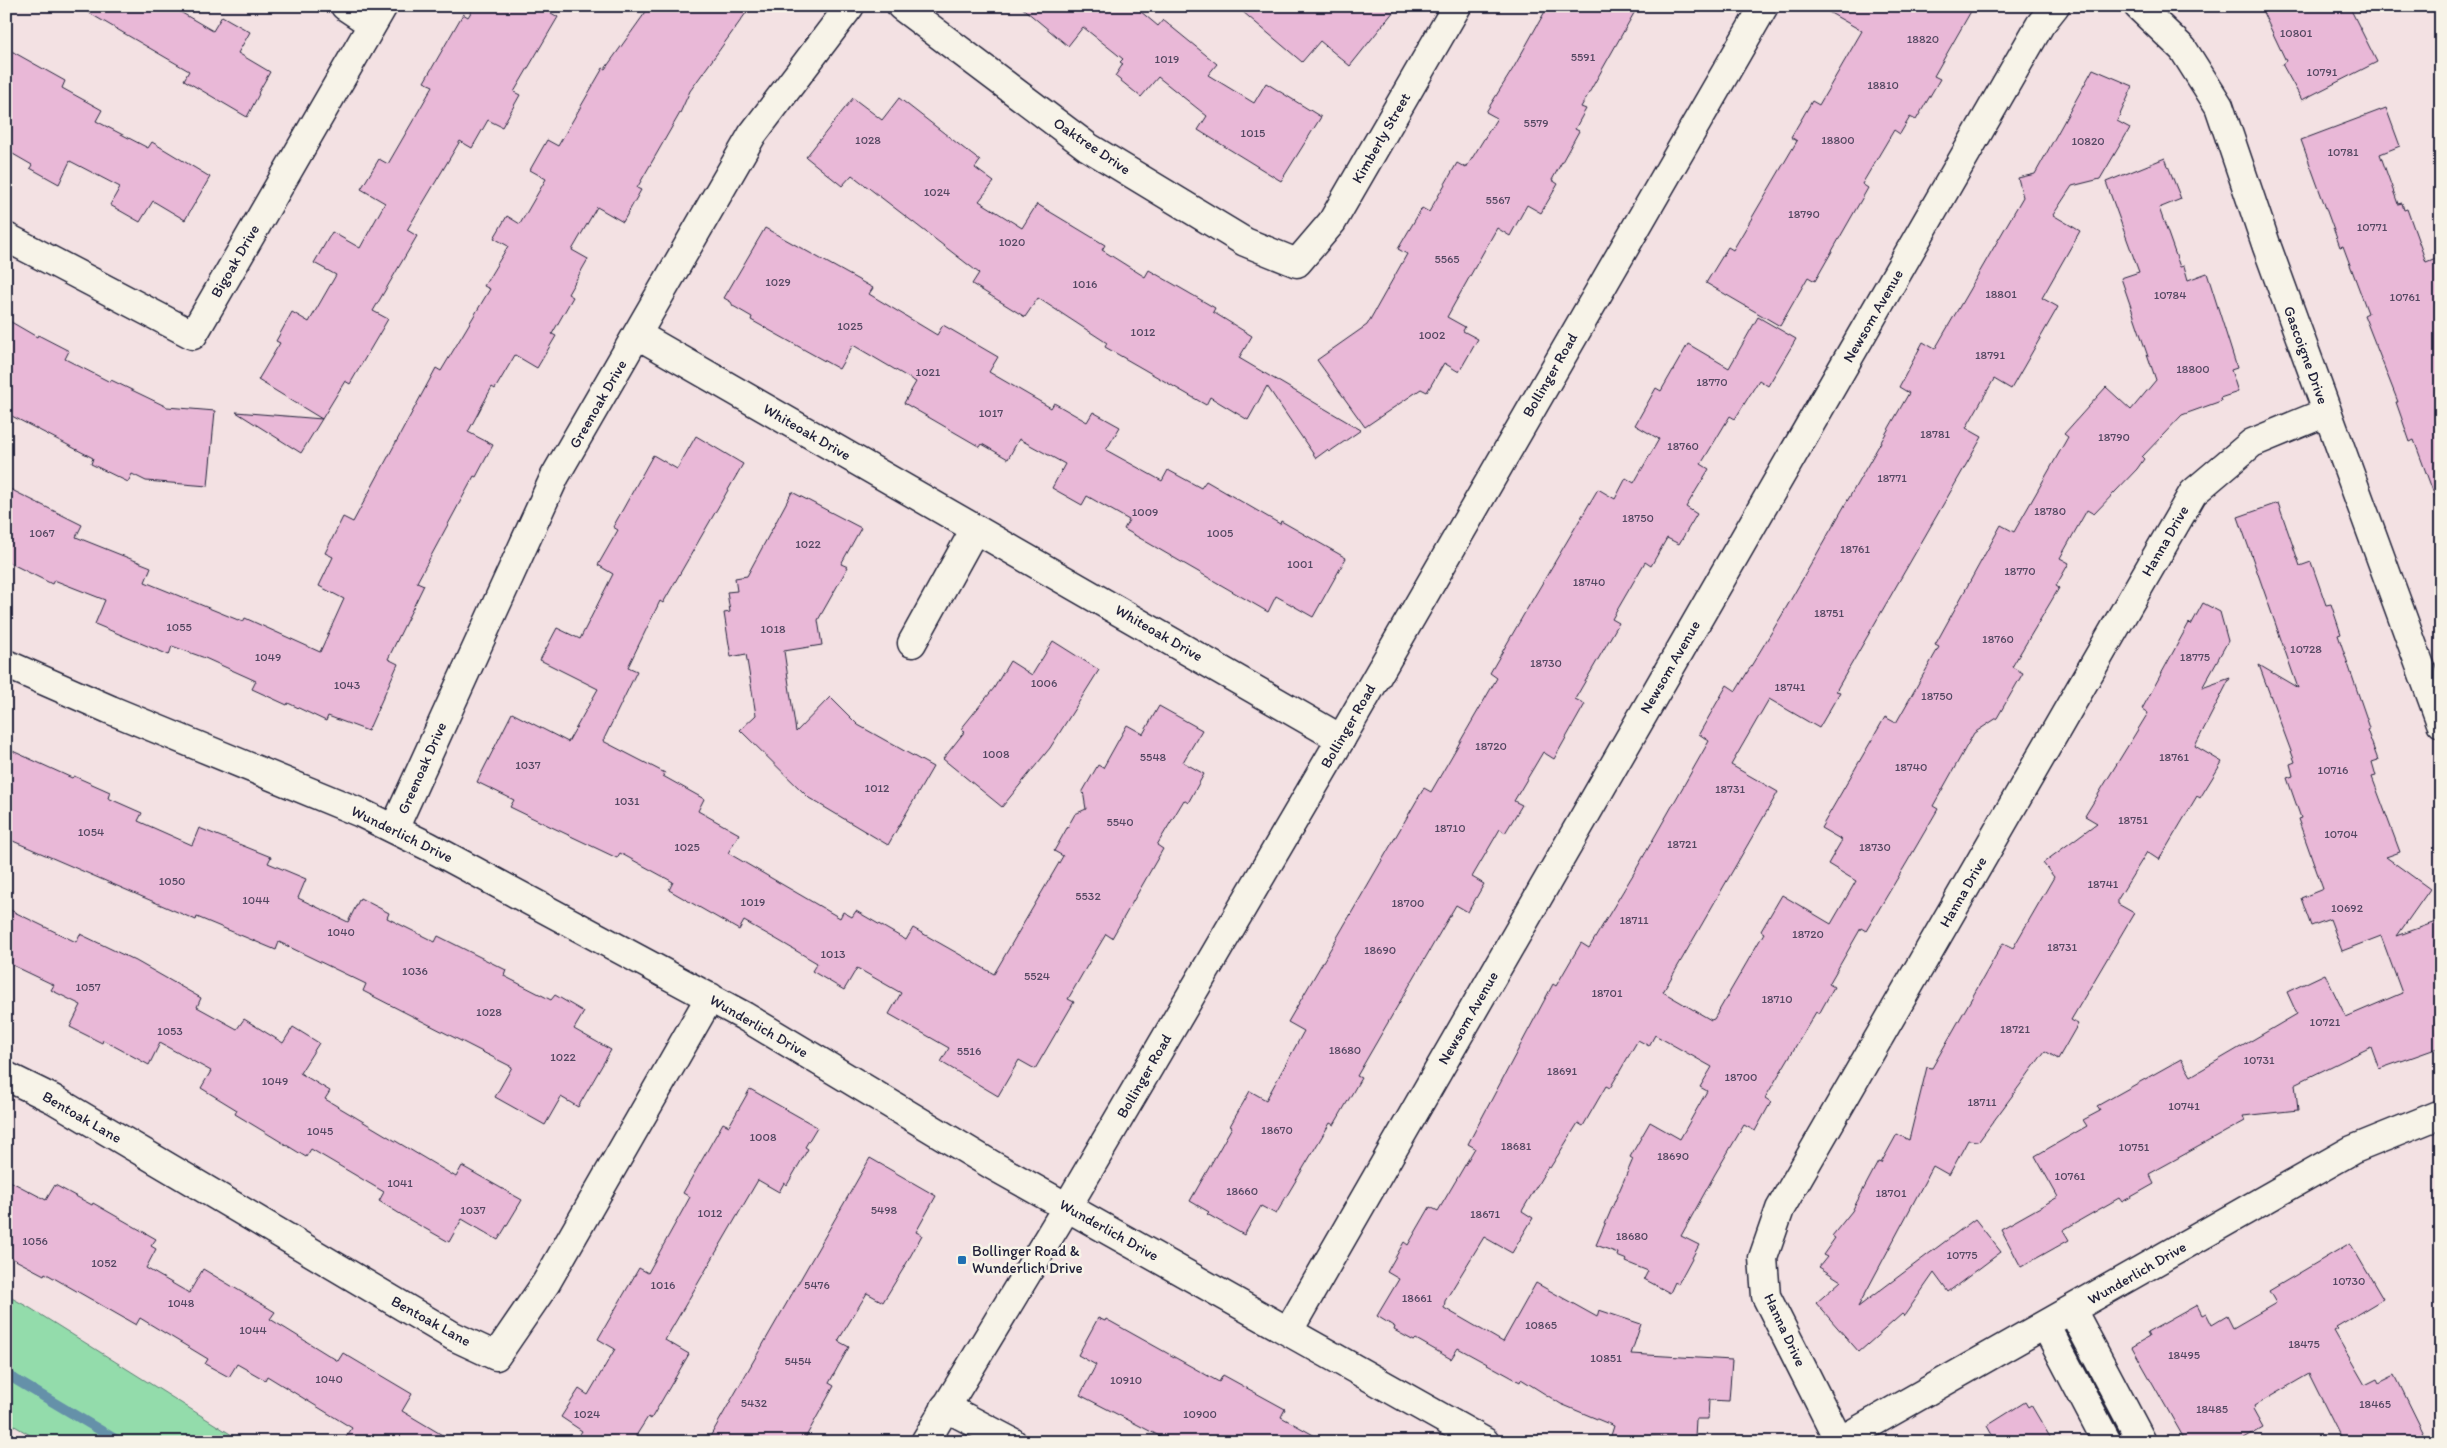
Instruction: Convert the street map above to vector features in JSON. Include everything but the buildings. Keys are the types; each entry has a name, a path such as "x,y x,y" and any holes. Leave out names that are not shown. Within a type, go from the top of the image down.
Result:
{"street":[{"path":"345,6 378,15"},
{"name":"Greenoak Drive","path":"394,829 555,476 752,135 850,6"},
{"name":"Oaktree Drive","path":"901,6 1088,147 1246,242 1297,263"},
{"name":"Kimberly Street","path":"1297,263 1332,222 1457,6"},
{"name":"Bollinger Road","path":"925,1442 1067,1207 1341,739 1764,6"},
{"name":"Newsom Avenue","path":"1289,1330 2040,24 2056,6"},
{"name":"Gascoigne Drive","path":"2138,6 2183,49 2219,106 2267,247 2441,723"},
{"name":"Bigoak Drive","path":"6,237 193,335 378,15"},
{"name":"Whiteoak Drive","path":"638,335 1341,739"},
{"name":"Hanna Drive","path":"1838,1441 1766,1296 1763,1258 1780,1209 2193,493 2252,443 2327,412"},
{"path":"912,643 975,529"},
{"name":"Wunderlich Drive","path":"6,664 111,710 361,812 394,829 710,998 1067,1207 1289,1330 1484,1442"},
{"name":"Bentoak Lane","path":"6,1076 53,1099 453,1336 496,1356 546,1283 710,998"},
{"name":"Wunderlich Drive","path":"1838,1441 2046,1326 2352,1150 2441,1114"},
{"path":"2072,1310 2142,1442"},
{"path":"2046,1326 2107,1442"},
{"path":"945,1407 1012,1442"}],"green space":[{"path":"6,1295 30,1308 243,1442 42,1442 6,1421"}],"waterway":[{"path":"6,1374 120,1442"}],"place":[{"name":"Bollinger Road & Wunderlich Drive","path":"962,1260"}]}
